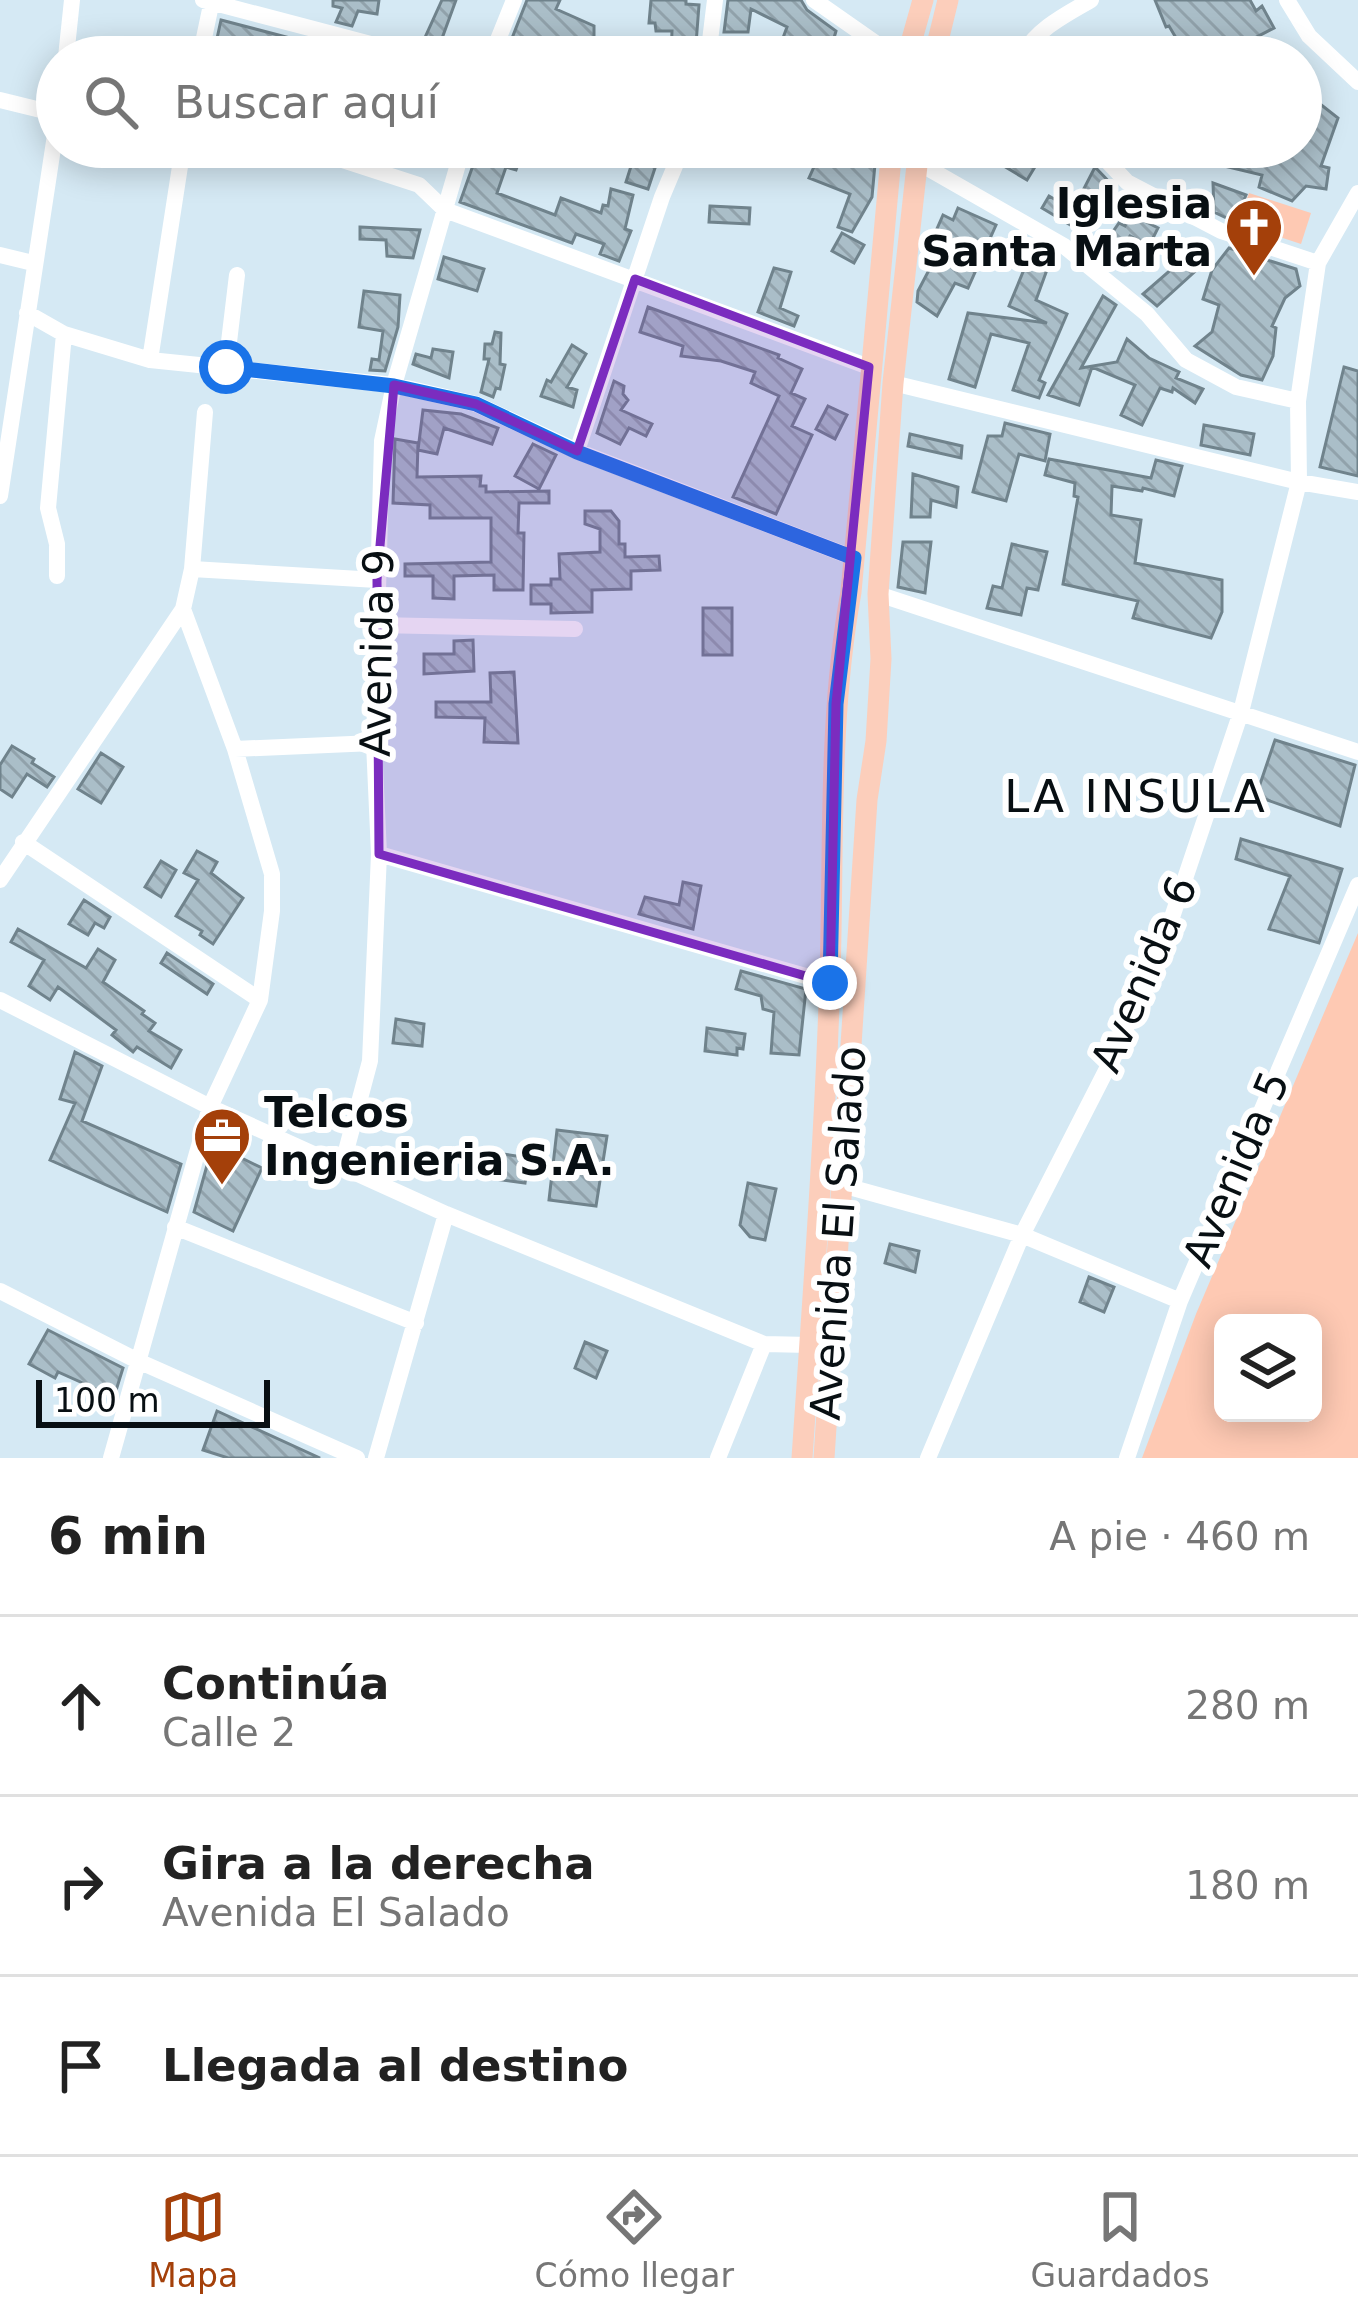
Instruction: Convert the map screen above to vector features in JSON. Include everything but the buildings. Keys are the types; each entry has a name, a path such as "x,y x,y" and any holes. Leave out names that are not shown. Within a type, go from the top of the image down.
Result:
{"main road":[{"path":"912,36 923,0"},
{"path":"939,36 948,0"},
{"name":"Avenida El Salado","path":"802,1458 830,983 836,704 890,168"},
{"name":"Avenida El Salado","path":"824,1458 867,800 876,741 878,594 893,383 917,168"}],"street":[{"path":"68,36 72,0"},
{"path":"499,36 514,0"},
{"path":"711,36 715,0"},
{"path":"814,0 866,36"},
{"path":"1037,36 1091,0"},
{"path":"1287,0 1310,36"},
{"path":"203,36 208,1 340,36"},
{"path":"1322,48 1358,82"},
{"path":"0,100 36,111"},
{"path":"0,496 8,386 27,313 49,168"},
{"path":"150,360 180,168"},
{"path":"367,168 419,185 445,210 869,367"},
{"name":"Avenida 9","path":"342,1166 370,1061 379,854 374,743 382,441 457,168"},
{"path":"577,452 675,168"},
{"path":"939,168 1064,246 1147,314 1186,360 1236,386 1298,401"},
{"path":"1114,168 1127,182 1221,232 1318,263"},
{"name":"Avenida 6","path":"928,1458 1022,1235 1162,947 1241,712 1299,482 1298,401 1318,263 1358,193"},
{"path":"0,255 34,263"},
{"path":"226,367 237,275"},
{"path":"27,313 64,334 150,360 394,386 476,404 577,452 854,558"},
{"path":"57,576 57,544 48,508 64,334"},
{"path":"893,383 1299,482 1358,492"},
{"path":"0,880 183,609 192,569 205,412"},
{"path":"192,569 376,580"},
{"path":"878,594 1358,752"},
{"path":"111,1458 210,1107 260,1000 272,911 272,874 235,749 183,609"},
{"path":"376,625 575,629"},
{"path":"235,749 374,743"},
{"path":"23,842 260,1000"},
{"path":"379,854 830,983"},
{"name":"Avenida 5","path":"1127,1458 1180,1301 1358,885"},
{"path":"0,1000 210,1107 446,1214 764,1344 810,1346"},
{"path":"842,1185 1022,1235 1180,1301"},
{"path":"376,1458 446,1214"},
{"path":"176,1227 416,1323"},
{"path":"0,1292 138,1361 357,1458"},
{"path":"718,1458 764,1344"}],"highlighted area":[{"path":"635,279 869,367 836,704 830,983 379,854 377,580 394,385 476,404 577,451"}],"shaded area":[{"path":"1249,193 1311,213 1301,244 1238,223"},
{"path":"1358,933 1358,1458 1142,1458 1196,1314"}],"place":[{"name":"Iglesia Santa Marta","path":"1254,278"},
{"name":"Telcos Ingenieria S.A.","path":"222,1187"}],"district":[{"name":"LA INSULA","path":"1136,796"}],"route":[{"path":"226,367 394,386 476,404 577,452 854,558 836,704 830,983"}]}
